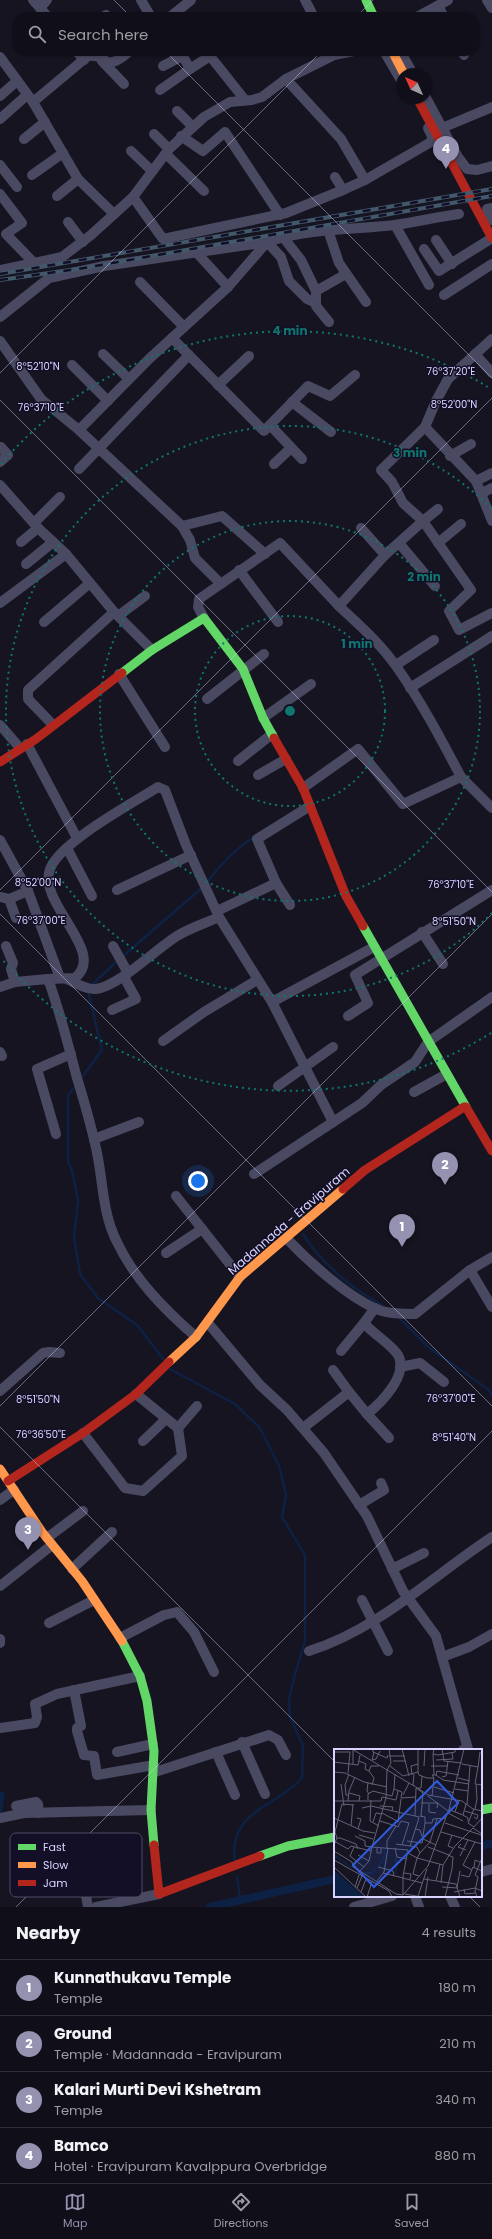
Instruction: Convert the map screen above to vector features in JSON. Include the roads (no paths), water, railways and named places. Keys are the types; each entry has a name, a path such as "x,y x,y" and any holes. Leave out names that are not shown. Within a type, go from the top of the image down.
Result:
{"street":[{"path":"43,12 36,4 47,0"},
{"path":"141,0 148,12"},
{"path":"176,12 190,0"},
{"path":"305,0 311,12"},
{"path":"366,0 372,12"},
{"path":"427,12 448,0"},
{"path":"488,0 492,8"},
{"path":"438,6 441,12"},
{"path":"80,56 84,60"},
{"path":"0,119 84,60 93,56 100,60 124,84"},
{"path":"100,60 112,63 118,61 124,56"},
{"path":"163,66 177,56"},
{"path":"183,56 190,69"},
{"path":"160,90 210,56 245,100"},
{"path":"0,270 35,264 62,257 83,242 133,197 181,136 192,126 230,102 262,97 286,79 328,56"},
{"path":"387,56 396,72"},
{"path":"395,56 401,68"},
{"path":"403,56 410,68"},
{"path":"0,57 30,98 78,179 114,214"},
{"path":"286,79 341,139 365,180"},
{"path":"0,96 17,81"},
{"path":"133,197 163,239 280,215 365,180 431,142 432,136 414,104"},
{"path":"420,104 443,143 492,238 440,271 424,249"},
{"path":"429,104 458,157 467,169 477,170 492,166"},
{"path":"442,128 492,107"},
{"path":"177,111 192,126"},
{"path":"24,139 44,122"},
{"path":"181,136 203,151 225,132 280,215"},
{"path":"154,134 168,152 204,191"},
{"path":"131,151 152,171"},
{"path":"32,175 63,153"},
{"path":"0,165 17,187"},
{"path":"335,177 343,190"},
{"path":"58,196 78,179"},
{"path":"0,194 22,223 6,234 35,264"},
{"path":"492,208 487,209 492,220"},
{"path":"0,317 49,278 104,266 267,242 317,230 395,225 459,214"},
{"path":"68,222 83,242"},
{"path":"395,225 429,286"},
{"path":"328,230 339,263 366,302"},
{"path":"283,237 301,260 316,292 316,303"},
{"path":"436,240 452,264"},
{"path":"79,430 129,379 228,287 267,242"},
{"path":"267,242 281,257 289,281 307,299 316,303 329,322"},
{"path":"196,252 228,287"},
{"path":"444,295 492,264"},
{"path":"316,292 346,274"},
{"path":"140,282 184,327"},
{"path":"172,338 264,431 308,386 330,396 355,375"},
{"path":"492,339 448,379 436,401 425,427 381,470 392,482 404,502 423,521 471,590 449,611 459,630 492,613"},
{"path":"0,341 42,399 79,430 182,526 190,540 195,558 221,584"},
{"path":"103,354 129,379"},
{"path":"475,354 492,373"},
{"path":"79,470 100,450 189,355"},
{"path":"218,385 249,356"},
{"path":"72,365 108,401"},
{"path":"292,402 331,432"},
{"path":"270,425 302,459"},
{"path":"425,427 450,456 476,482 482,493 492,521"},
{"path":"450,456 471,444"},
{"path":"0,462 8,455 1,447"},
{"path":"274,464 291,448"},
{"path":"476,482 492,473"},
{"path":"1,488 66,554 116,614 152,650"},
{"path":"482,493 492,488"},
{"path":"21,542 60,497"},
{"path":"339,606 385,555 438,509"},
{"path":"182,526 222,516 265,554"},
{"path":"438,543 461,524"},
{"path":"361,528 385,555"},
{"path":"26,564 53,542"},
{"path":"492,808 461,777 396,665 377,643 339,606 280,543 199,599 198,607 204,618 243,669 263,718 303,788 346,896 464,1107 489,1138 492,1151"},
{"path":"399,543 435,586"},
{"path":"0,603 66,554"},
{"path":"239,570 278,622"},
{"path":"44,622 90,583"},
{"path":"53,725 28,699 28,690 116,614 144,596"},
{"path":"0,762 36,739 152,650 204,618"},
{"path":"410,688 492,636"},
{"path":"396,665 434,640"},
{"path":"207,699 243,669 264,654"},
{"path":"119,674 165,747"},
{"path":"263,718 311,684"},
{"path":"0,725 23,746 77,838"},
{"path":"238,761 272,734"},
{"path":"303,788 358,749 404,804 461,777"},
{"path":"258,775 286,759"},
{"path":"0,987 15,982 63,978 78,975 84,961 77,937 52,896 47,881 51,867 77,838 158,787 161,788 165,790 191,856 218,914 257,980 272,1002 304,1068 333,1122"},
{"path":"290,905 276,883 257,839 310,806"},
{"path":"0,840 28,891 63,978 95,989 106,986 126,975 180,934 276,883"},
{"path":"67,848 92,896"},
{"path":"117,890 191,856"},
{"path":"348,1016 368,1003 355,975 422,932 492,890"},
{"path":"16,918 4,898 28,891"},
{"path":"422,932 443,964"},
{"path":"6,946 13,963 11,969 15,982"},
{"path":"112,1010 136,999 113,946"},
{"path":"272,1002 376,950"},
{"path":"48,979 58,1005 94,1139 109,1223 115,1239 130,1267 165,1310 196,1338"},
{"path":"163,1042 204,1012 257,980"},
{"path":"254,1174 362,1103 381,1085 415,1062 428,1042 492,997"},
{"path":"278,1086 333,1047"},
{"path":"56,1134 37,1068 71,1054"},
{"path":"414,1092 446,1075"},
{"name":"Madannada - Eravipuram","path":"8,1481 83,1433 136,1394 179,1352 196,1338 240,1277 287,1239 365,1170 464,1107"},
{"path":"94,1139 139,1122"},
{"path":"176,1196 240,1277"},
{"path":"166,1253 202,1229"},
{"path":"287,1239 320,1270 375,1308 382,1311 415,1314 470,1270 492,1257"},
{"path":"470,1270 492,1307"},
{"path":"341,1351 375,1308"},
{"path":"208,1323 260,1385 303,1428 324,1453 367,1516 407,1597 436,1636 468,1749"},
{"path":"364,1323 397,1354 400,1367 390,1392 367,1414"},
{"path":"0,1391 43,1353 60,1353"},
{"path":"400,1367 420,1363 444,1382"},
{"path":"333,1370 367,1414 389,1438"},
{"path":"303,1428 350,1392"},
{"path":"83,1433 125,1488 143,1491 182,1456 178,1428 136,1394"},
{"path":"178,1428 197,1406"},
{"path":"143,1441 166,1419"},
{"path":"0,1469 120,1638 129,1652 140,1676 147,1701 153,1744 154,1769 151,1810 159,1894"},
{"path":"359,1505 384,1490 381,1483"},
{"path":"0,1500 14,1490"},
{"path":"0,1586 83,1511"},
{"path":"72,1569 112,1532"},
{"path":"309,1651 333,1644 374,1620 492,1537"},
{"path":"392,1569 424,1552"},
{"path":"48,1623 94,1600"},
{"path":"362,1600 374,1620 388,1651"},
{"path":"120,1638 164,1615 177,1612 194,1632 214,1672"},
{"path":"442,1657 469,1647 492,1634"},
{"path":"0,1728 35,1723 37,1717 35,1704 57,1694 140,1676"},
{"path":"74,1690 81,1726 77,1728 77,1731 84,1755 94,1756 97,1775 154,1769 216,1752 242,1742 272,1736 278,1740 286,1755"},
{"path":"242,1742 264,1794"},
{"path":"118,1752 153,1744"},
{"path":"216,1752 235,1795"},
{"path":"16,1806 36,1802 38,1804 38,1813"},
{"path":"482,1810 492,1808"},
{"path":"0,1818 38,1813 151,1810"},
{"path":"96,1907 159,1894 288,1846 334,1837"},
{"path":"482,1872 492,1869"},
{"path":"86,1897 88,1907"},
{"path":"354,1907 389,1897"},
{"path":"415,1897 419,1907"},
{"path":"450,1897 455,1907"}],"water":[{"path":"5,1791 2,1813 0,1813 0,1792"}],"waterway":[{"path":"206,884 228,857 255,836"},
{"path":"122,957 203,887"},
{"path":"91,986 118,960"},
{"path":"83,1076 102,1050 88,991"},
{"path":"74,1088 68,1095 68,1162 72,1170 78,1201 74,1236 80,1274 98,1298 137,1325 165,1361"},
{"path":"303,1234 319,1256 348,1283 382,1305"},
{"path":"400,1319 428,1347 489,1390 492,1395"},
{"path":"170,1369 235,1404 260,1428 279,1466 286,1494 282,1517 305,1555 305,1641 289,1700 290,1717 303,1746 302,1778 291,1788 246,1820 239,1831 235,1844 235,1861"},
{"path":"482,1846 492,1843"},
{"path":"237,1876 240,1900"},
{"path":"210,1907 334,1879"}],"railway":[{"path":"0,274 492,189"},
{"path":"0,280 84,268 492,196"}],"place":[{"name":"Bamco","path":"446,169"},
{"name":"Ground","path":"445,1185"},
{"name":"Kunnathukavu Temple","path":"402,1247"},
{"name":"Kalari Murti Devi Kshetram","path":"28,1550"}]}
